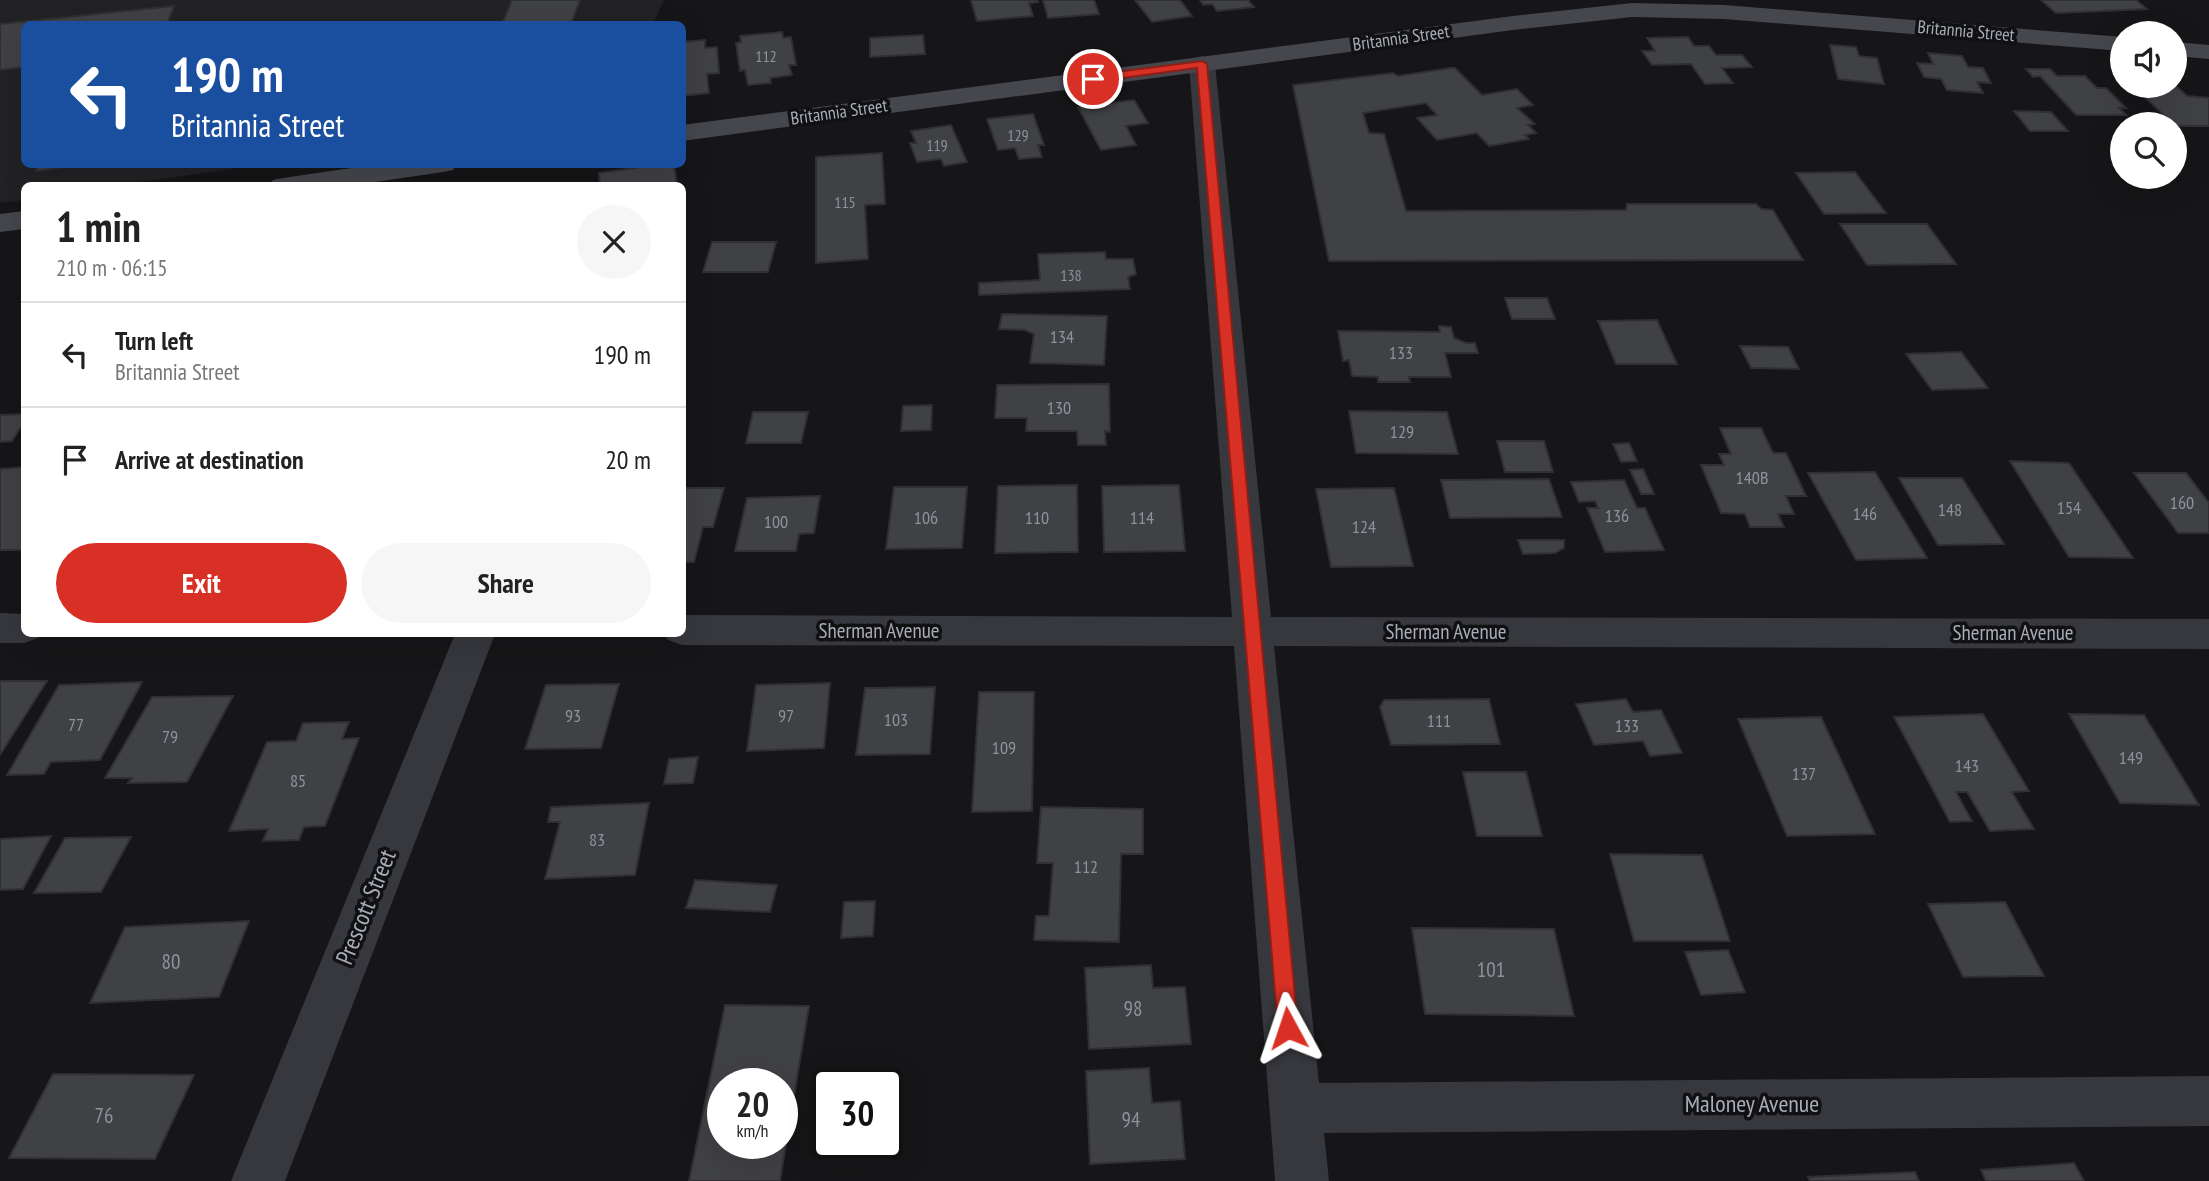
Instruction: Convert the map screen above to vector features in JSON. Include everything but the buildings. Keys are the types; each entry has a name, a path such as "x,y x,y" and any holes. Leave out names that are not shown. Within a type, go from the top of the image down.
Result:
{"main road":[{"name":"Britannia Street","path":"686,132 1630,5 2110,43"},
{"path":"2187,50 2209,52"},
{"path":"313,182 414,168"},
{"path":"0,223 21,220"}],"street":[{"path":"1202,64 1302,1181"},
{"path":"0,628 21,628"},
{"name":"Sherman Avenue","path":"686,630 2209,634"},
{"name":"Prescott Street","path":"258,1181 474,637"},
{"name":"Maloney Avenue","path":"1295,1108 2209,1101"}],"shaded area":[{"path":"0,0 664,0 654,21 21,21 21,168 239,168 140,182 21,182 21,200 0,203"}],"route":[{"path":"1093,79 1202,64 1288,1028"}]}
